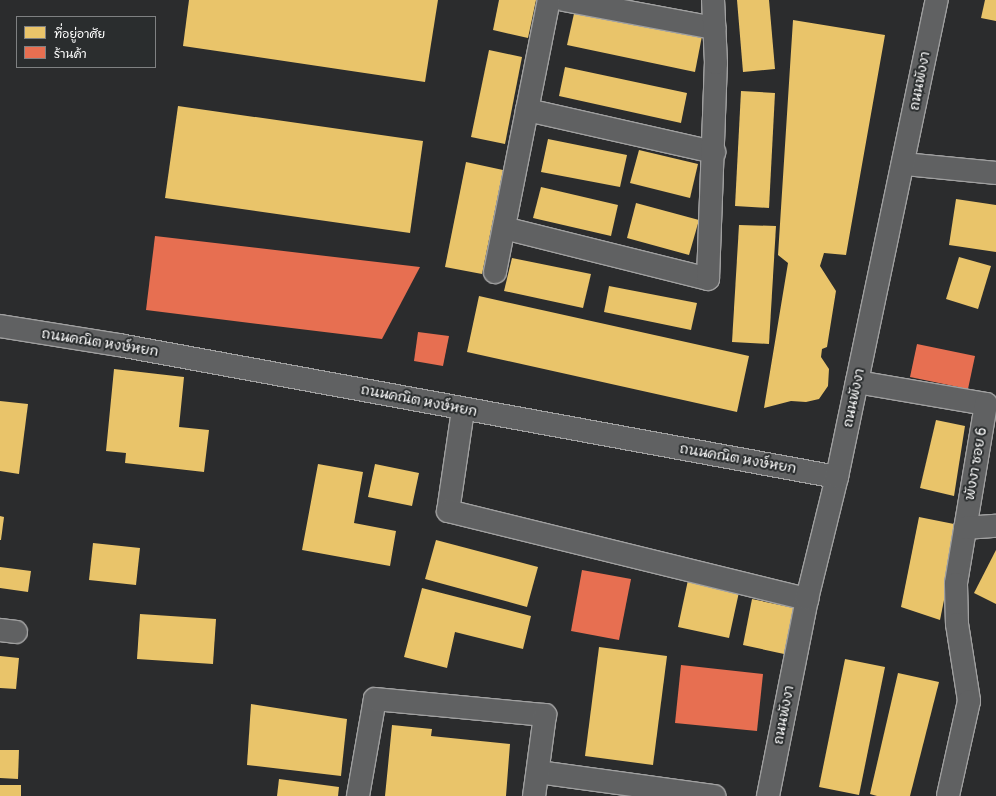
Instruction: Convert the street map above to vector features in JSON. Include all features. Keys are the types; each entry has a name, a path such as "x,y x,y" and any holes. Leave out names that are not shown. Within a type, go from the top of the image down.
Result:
{"street":[{"path":"496,272 549,0"},
{"path":"564,0 714,28"},
{"path":"504,228 708,278 714,152 713,0"},
{"name":"ถนนพังงา","path":"768,796 807,599 838,477 937,0"},
{"path":"528,110 714,152"},
{"path":"904,164 996,173"},
{"name":"ถนนคณิต หงษ์หยก","path":"0,326 119,345 463,410 838,477"},
{"name":"พังงา ซอย 6","path":"858,382 986,404 965,528"},
{"path":"463,410 448,511 807,599"},
{"path":"948,796 969,701 957,624 956,584 965,528 996,526"},
{"path":"358,796 374,699 545,715 534,796"},
{"path":"538,772 714,796"}],"building: ที่อยู่อาศัย":[{"path":"189,0 438,0 425,82 183,46"},
{"path":"499,0 536,0 528,38 493,30"},
{"path":"737,0 769,0 775,69 743,72"},
{"path":"985,0 996,0 996,21 981,18"},
{"path":"575,9 702,36 695,72 567,45"},
{"path":"793,20 885,35 846,255 824,253 820,266 836,291 827,347 822,349 821,357 829,369 828,386 819,399 806,402 791,401 764,408 788,263 778,255"},
{"path":"489,50 522,57 505,144 471,137"},
{"path":"565,67 687,93 681,123 559,96"},
{"path":"741,91 775,93 769,208 735,206"},
{"path":"178,106 423,141 410,233 165,198"},
{"path":"548,139 627,155 620,187 541,172"},
{"path":"639,150 698,164 690,198 630,183"},
{"path":"466,162 503,170 482,274 445,267"},
{"path":"541,187 618,205 611,236 533,218"},
{"path":"956,199 996,205 996,252 949,245"},
{"path":"636,203 699,220 689,255 627,238"},
{"path":"739,225 776,226 769,344 732,342"},
{"path":"959,257 991,266 978,309 946,299"},
{"path":"512,258 591,274 583,308 504,291"},
{"path":"609,286 697,303 691,330 604,312"},
{"path":"479,296 749,356 737,412 467,352"},
{"path":"114,369 184,377 179,427 209,430 204,472 125,463 126,453 106,451"},
{"path":"0,401 28,404 19,474 0,471"},
{"path":"936,420 965,426 954,496 920,488"},
{"path":"318,464 363,472 354,523 396,531 390,566 302,550"},
{"path":"375,464 419,473 412,506 368,497"},
{"path":"0,516 4,517 1,540 0,540"},
{"path":"919,517 959,525 940,620 901,607"},
{"path":"436,540 538,567 527,607 425,579"},
{"path":"93,543 140,548 136,585 89,580"},
{"path":"996,550 996,604 974,593"},
{"path":"0,567 31,571 28,592 0,588"},
{"path":"688,580 739,592 729,638 678,627"},
{"path":"422,588 531,616 523,649 455,632 447,668 404,657"},
{"path":"752,599 794,608 784,654 743,645"},
{"path":"140,614 216,619 213,664 137,659"},
{"path":"599,647 667,656 653,765 585,756"},
{"path":"0,656 19,658 16,689 0,688"},
{"path":"845,659 885,667 859,795 819,787"},
{"path":"898,673 939,682 910,796 877,796 870,794"},
{"path":"251,704 347,719 341,776 247,765"},
{"path":"392,725 432,729 431,736 510,744 506,796 385,796"},
{"path":"0,750 19,750 18,779 0,778"},
{"path":"279,779 339,787 338,796 277,796"},
{"path":"0,785 21,785 21,796 0,796"}],"building: ร้านค้า":[{"path":"155,236 420,267 382,339 146,310"},
{"path":"418,332 449,336 443,366 414,361"},
{"path":"917,344 975,356 968,389 910,377"},
{"path":"582,570 631,579 619,640 571,631"},
{"path":"681,665 763,674 757,731 675,723"}]}
